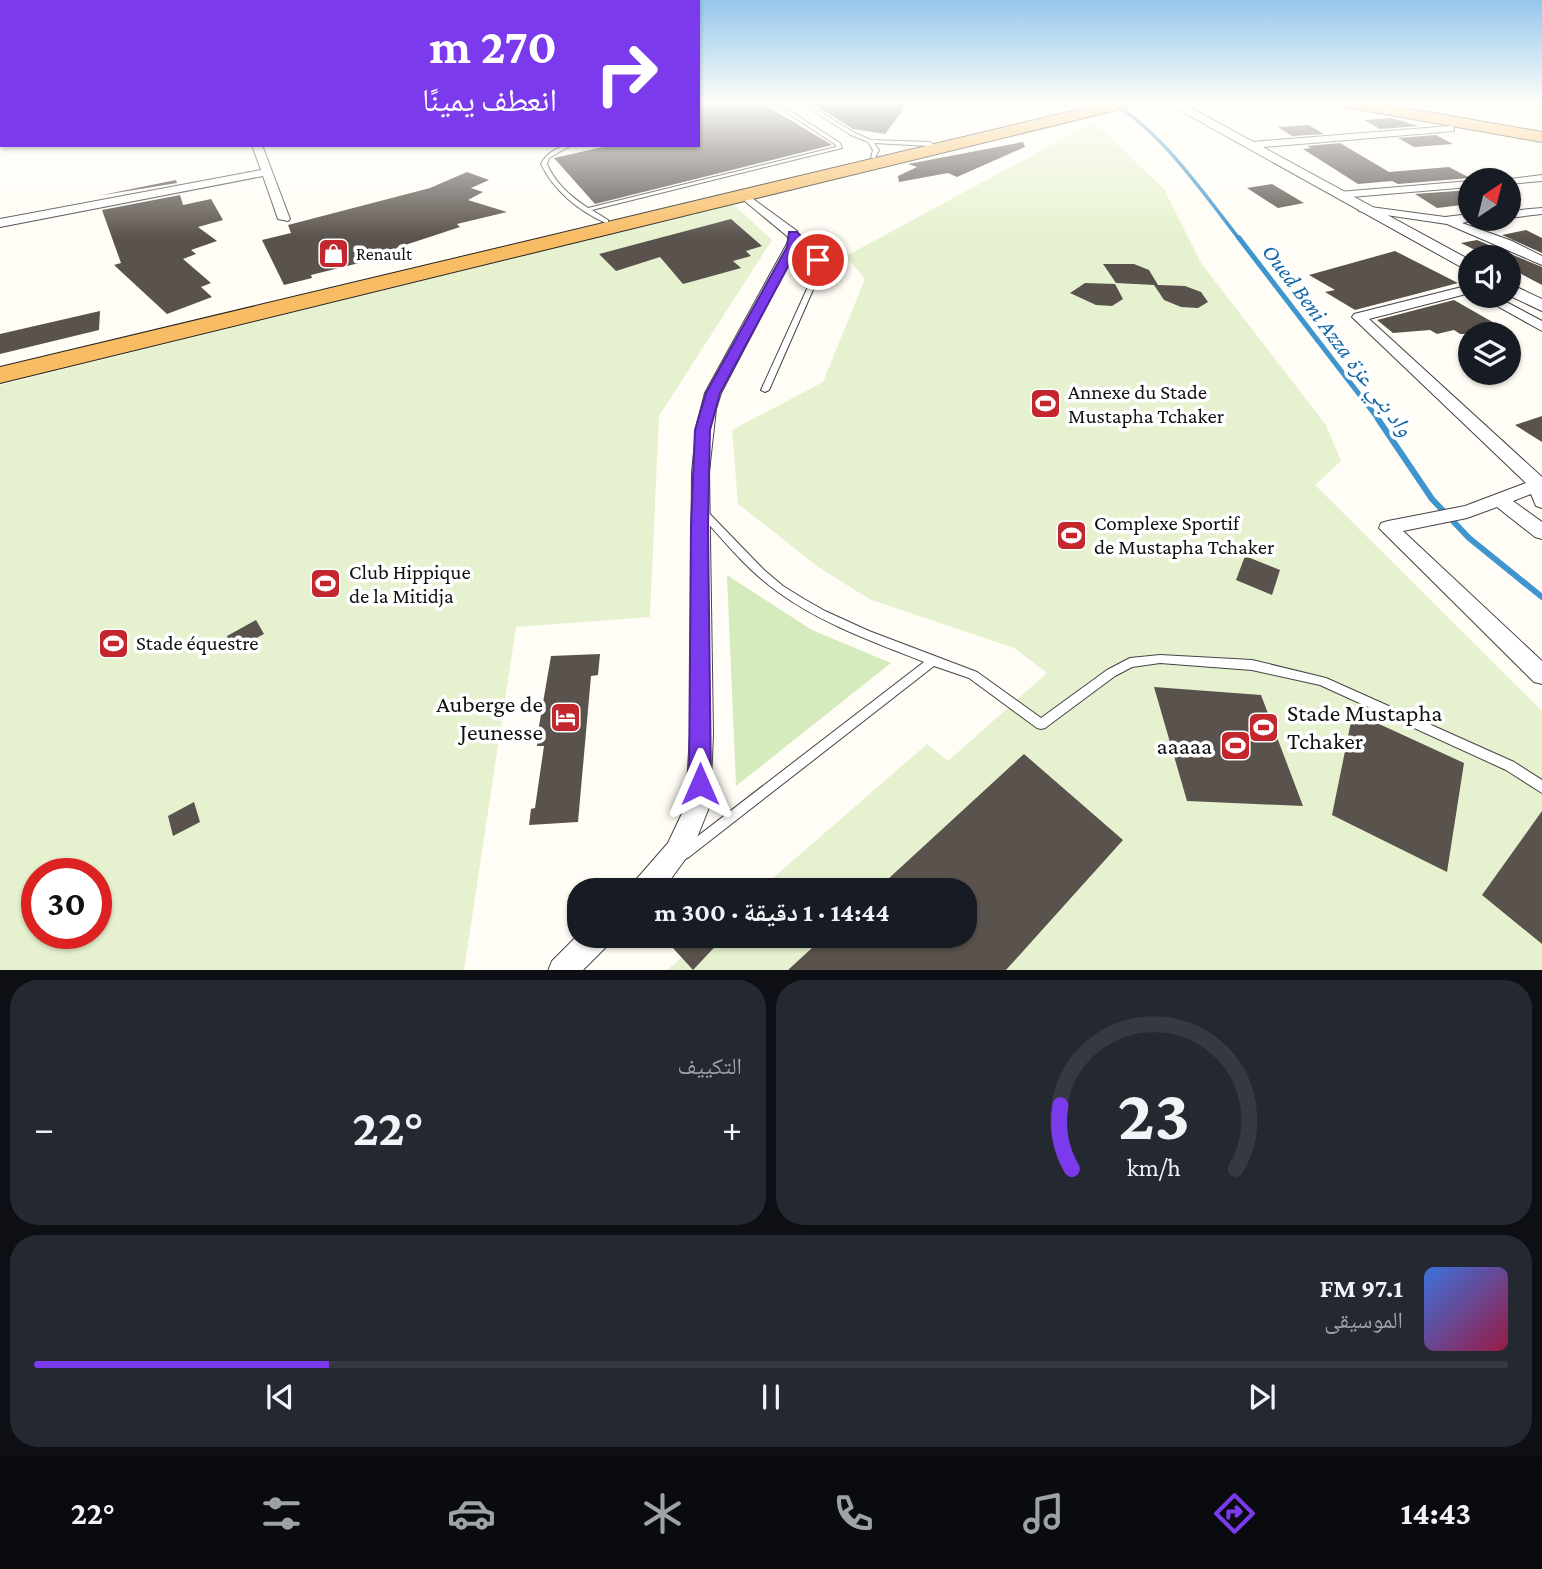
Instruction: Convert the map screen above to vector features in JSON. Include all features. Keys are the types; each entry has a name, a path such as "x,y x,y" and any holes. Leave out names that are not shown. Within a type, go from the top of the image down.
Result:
{"highway":[{"path":"0,365 606,221 872,149 892,147"},
{"path":"0,375 745,196 936,147"}],"street":[{"path":"258,147 284,219"},
{"path":"1255,147 1458,260"},
{"path":"0,223 266,172"},
{"path":"1521,180 1542,178"},
{"path":"1339,195 1458,185"},
{"path":"657,878 669,866 691,827 698,805 700,509 703,430 707,411 713,393 793,247 793,234 745,196"},
{"path":"1363,209 1445,221 1508,244 1542,261"},
{"path":"1521,213 1542,211"},
{"path":"1445,221 1458,219"},
{"path":"1458,292 1359,317 1541,490"},
{"path":"1521,295 1542,306"},
{"path":"1508,308 1542,327"},
{"path":"1541,490 1467,512 1388,528 1542,675"},
{"path":"1501,501 1542,532"},
{"path":"563,970 585,948"}],"lane":[{"path":"566,147 547,157 544,164 547,173 563,192 606,221"},
{"path":"587,210 839,147"},
{"path":"765,390 820,267 814,253 793,234"},
{"path":"700,509 761,573 821,615 973,675 1041,724 1111,673 1130,663 1160,659 1252,664 1322,681 1510,766 1542,787"},
{"path":"669,866 933,661"}],"green space":[{"name":"Complexe Sportif de Mustapha Tchaker","path":"1047,147 1120,147 1164,189 1201,263 1326,425 1341,461 1315,485 1542,711 1542,970 667,970 692,948 977,948 977,878 773,878 927,744 948,761 1047,673 1014,648 869,599 817,566 738,504 732,430 823,382 865,279 846,256"},
{"name":"Club Hippique de la Mitidja","path":"733,204 772,240 659,416 650,617 516,627 464,970 0,970 0,385"},
{"path":"727,575 812,630 891,663 736,786"}],"building":[{"path":"602,147 823,147 595,204 554,158"},
{"path":"995,147 1024,147 957,177 948,173 899,182 898,176 917,167 908,164"},
{"path":"1347,147 1389,172 1449,167 1458,172 1458,179 1358,184 1303,149"},
{"path":"467,172 489,180 471,188 483,192 468,200 507,212 457,224 460,227 396,248 399,253 311,275 312,278 284,285 262,240 291,233 288,225 430,188"},
{"path":"176,180 177,183 97,196"},
{"path":"1272,184 1304,203 1278,208 1247,188"},
{"path":"1458,191 1458,205 1437,208 1415,194"},
{"path":"180,195 183,205 211,199 223,220 198,227 217,241 191,250 196,254 183,259 211,283 201,287 212,297 167,314 114,265 121,263 102,210"},
{"path":"731,219 762,246 746,251 751,256 733,261 741,268 683,284 660,257 616,271 599,254"},
{"path":"1526,230 1542,238 1542,253 1502,235"},
{"path":"1477,240 1489,245 1465,245 1461,243"},
{"path":"1395,251 1458,283 1355,310 1325,292 1335,290 1309,275"},
{"path":"1521,258 1542,267 1542,285 1521,274"},
{"path":"1103,264 1134,264 1149,270 1158,285 1185,286 1201,292 1208,302 1198,308 1181,307 1164,300 1154,285 1116,283"},
{"path":"1085,283 1115,284 1123,299 1112,306 1096,305 1070,293"},
{"path":"1454,300 1458,302 1458,308 1468,308 1492,322 1458,322 1458,333 1454,330 1437,334 1430,330 1393,333 1377,320"},
{"path":"100,311 99,330 0,354 0,334"},
{"path":"1542,416 1542,442 1515,425"},
{"path":"1245,556 1280,570 1272,595 1236,580"},
{"path":"256,620 264,634 234,650 227,636"},
{"path":"600,654 598,675 591,676 578,822 529,825 531,809 535,808 544,746 537,746 551,656"},
{"path":"1154,687 1261,695 1303,806 1187,801"},
{"path":"1353,712 1464,763 1447,872 1332,815"},
{"path":"1024,754 1123,840 1006,970 788,970 812,948 977,948 977,878 889,878"},
{"path":"194,802 200,822 173,836 168,816"},
{"path":"1542,811 1542,944 1482,895"},
{"path":"673,948 714,948 693,970"}],"waterway":[{"name":"Oued Beni Azza واد بني عزة","path":"1165,147 1240,240"},
{"name":"Oued Beni Azza واد بني عزة","path":"1239,238 1379,420"},
{"name":"Oued Beni Azza واد بني عزة","path":"1378,419 1432,499 1469,538 1542,597"}],"place":[{"name":"Renault","path":"333,254"},
{"name":"Annexe du Stade Mustapha Tchaker","path":"1045,404"},
{"name":"Complexe Sportif de Mustapha Tchaker","path":"1071,535"},
{"name":"Club Hippique de la Mitidja","path":"326,584"},
{"name":"Stade équestre","path":"113,643"},
{"name":"Auberge de Jeunesse","path":"566,718"},
{"name":"Stade Mustapha Tchaker","path":"1264,727"},
{"name":"aaaaa","path":"1235,746"}],"route":[{"path":"700,784 700,525 703,430 707,411 713,393 793,247 793,234 818,260"}]}
